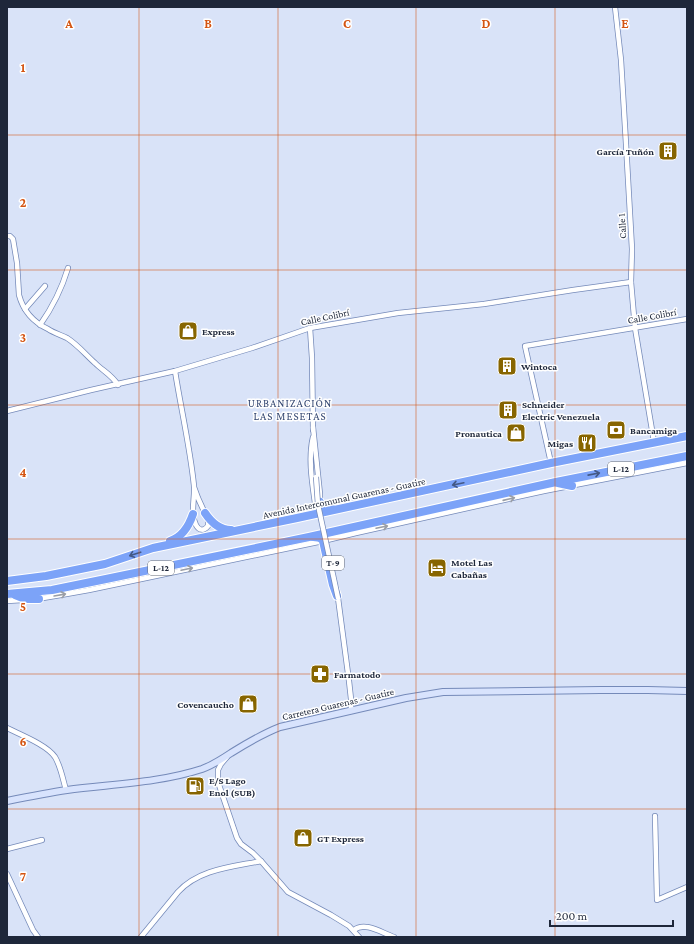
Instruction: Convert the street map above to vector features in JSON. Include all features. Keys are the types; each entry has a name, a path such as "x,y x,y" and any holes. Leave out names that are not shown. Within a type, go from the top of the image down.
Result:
{"highway":[{"name":"Avenida Intercomunal Guarenas - Guatire","path":"7,581 46,576 105,564 152,548 687,436"},
{"name":"L-12","path":"10,594 52,590 309,537 556,482 687,456"},
{"path":"556,482 572,486"},
{"path":"297,518 314,510 318,503 326,509 344,508"},
{"path":"204,513 221,528 227,530 241,529"},
{"path":"152,548 174,540 178,537 187,528 193,514"},
{"path":"356,533 372,523"},
{"path":"309,537 317,537 326,540 330,534 335,531"},
{"name":"T-9","path":"326,540 329,544 337,584 338,598"},
{"path":"10,594 25,599 39,598"}],"main road":[{"name":"Carretera Guarenas - Guatire","path":"7,801 66,790 143,781 178,775 204,768 217,762 267,732 280,727 406,698 448,692 632,690 687,691"}],"street":[{"name":"Calle 1","path":"616,7 621,60 632,249 631,282 635,328 654,442"},
{"path":"7,236 13,239 17,263 19,295 32,320 72,342 118,384"},
{"path":"40,325 46,317 59,291 68,268"},
{"name":"Calle Colibrí","path":"7,411 175,371 252,348 310,328 398,313 484,304 631,282"},
{"path":"25,309 45,286"},
{"name":"Calle Colibrí","path":"551,464 524,346 687,319"},
{"path":"310,328 313,437 318,505 338,598 350,687 351,711"},
{"path":"175,371 194,487 193,514 196,525 202,530 208,526 208,520 194,487"},
{"path":"313,427 317,460 318,503"},
{"path":"313,437 311,458 318,503"},
{"name":"L-12","path":"7,601 75,593 326,540 544,491 687,463"},
{"path":"7,728 44,747 52,753 56,759 66,790"},
{"path":"231,753 221,764 218,770 218,782 237,838 241,844 261,861 288,892 349,926 359,937"},
{"path":"654,816 657,900 687,887"},
{"path":"7,849 42,840"},
{"path":"141,937 183,886 209,872 261,861"},
{"path":"7,874 33,930 38,937"},
{"path":"354,930 363,926 394,937"}],"place":[{"name":"García Tuñón","path":"668,151"},
{"name":"Express","path":"188,331"},
{"name":"Wintoca","path":"507,366"},
{"name":"Schneider Electric Venezuela","path":"508,410"},
{"name":"Bancamiga","path":"616,430"},
{"name":"Pronautica","path":"516,433"},
{"name":"Migas","path":"587,443"},
{"name":"Motel Las Cabañas","path":"437,568"},
{"name":"Farmatodo","path":"320,674"},
{"name":"Covencaucho","path":"248,704"},
{"name":"E/S Lago Enol (SUB)","path":"195,786"},
{"name":"GT Express","path":"303,838"}],"district":[{"name":"URBANIZACIÓN LAS MESETAS","path":"290,409"}]}
